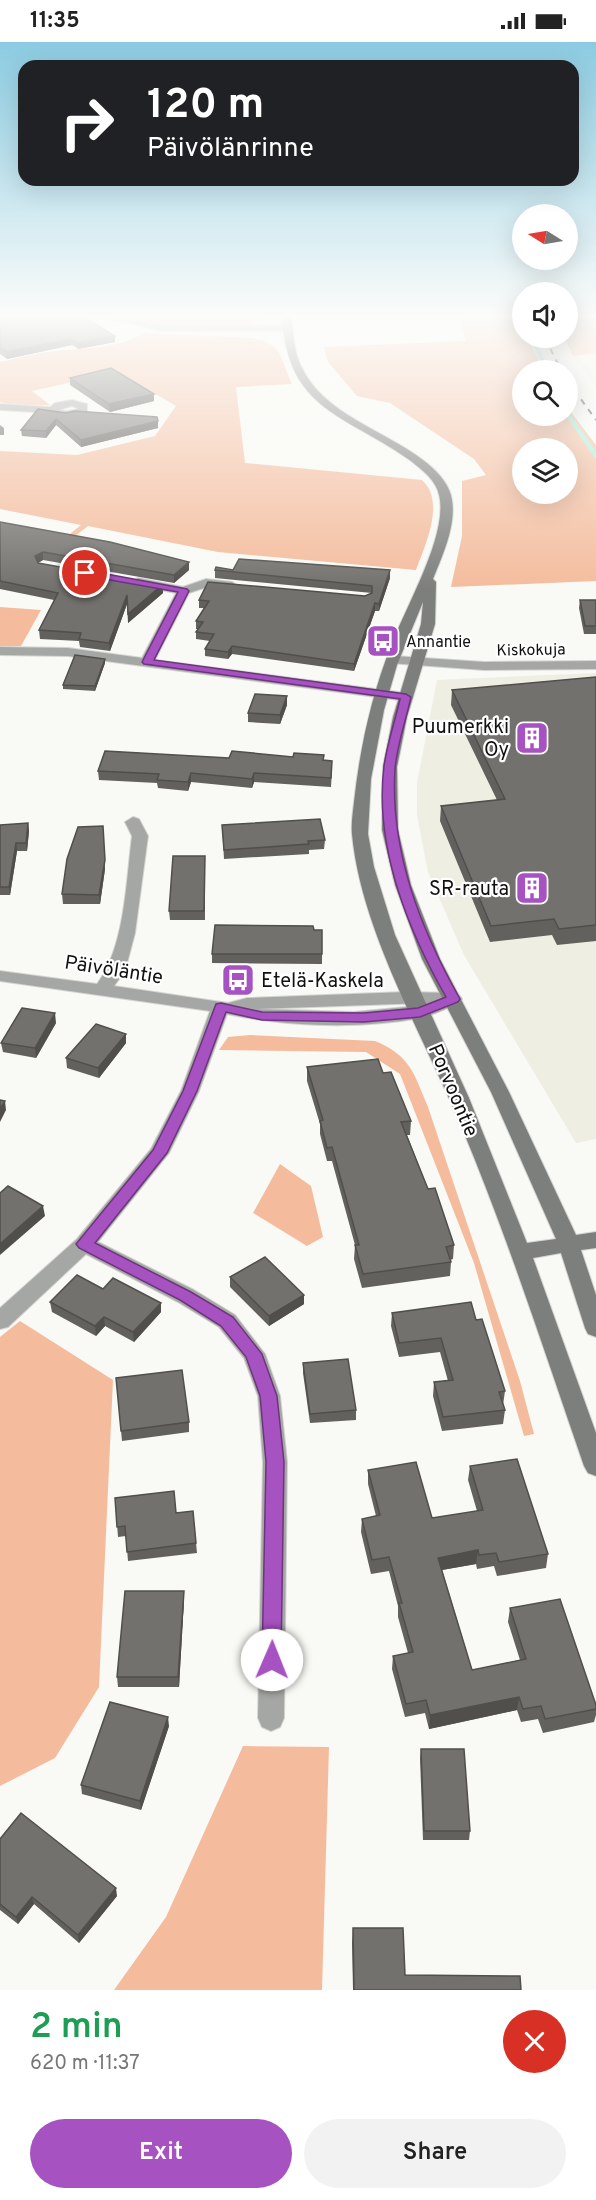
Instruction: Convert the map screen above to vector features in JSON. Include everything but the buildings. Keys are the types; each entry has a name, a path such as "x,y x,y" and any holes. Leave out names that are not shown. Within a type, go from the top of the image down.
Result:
{"street":[{"path":"16,408 52,410"},
{"name":"Porvoontie","path":"333,408 418,461 438,480 445,493 448,507 430,573 407,622 375,715 364,765 360,832 372,890 417,1004 460,1099 520,1252 596,1466"},
{"name":"Porvoontie","path":"430,573 428,624 406,697 390,767 390,830 403,885 431,959 500,1092 569,1244 596,1328"},
{"path":"129,580 184,591 206,584 240,586"},
{"path":"147,662 184,591"},
{"path":"0,651 68,652 406,697"},
{"name":"Kiskokuja","path":"394,660 484,666 596,665"},
{"path":"102,990 116,971 127,933 140,836 133,822"},
{"name":"Päivöläntie","path":"0,976 221,1007 262,1016 354,1018 417,1004 453,999"},
{"path":"0,1321 84,1244 159,1153 190,1091 221,1007"},
{"path":"520,1252 596,1240"},
{"path":"84,1244 186,1296 227,1321 254,1354 268,1396 275,1462 271,1718"}],"shaded area":[{"path":"175,408 238,408 245,463 422,480 429,489 433,512 428,536 416,570 218,552 88,526 48,557 43,556 81,525 0,509 0,451 77,455 155,436"},
{"path":"397,408 512,408 512,426 578,426 578,421 596,445 596,581 451,587 462,536 462,481 486,475 474,459"},
{"path":"0,607 41,610 21,646 0,647"},
{"name":"Puumerkki Oy","path":"596,673 596,1139 576,1143 464,955 428,872 417,815 417,783 437,680"},
{"path":"250,1035 375,1041 396,1053 410,1067 428,1107 520,1381 534,1434 524,1436 474,1263 400,1074 366,1052 219,1050 228,1037"},
{"path":"280,1164 311,1186 323,1237 307,1246 253,1213"},
{"path":"20,1321 113,1380 99,1687 55,1758 0,1786 0,1337"},
{"path":"243,1746 329,1747 322,1990 114,1990 166,1917"}],"waterway":[{"path":"576,426 596,456"}],"railway":[{"path":"587,408 596,420"}],"place":[{"name":"Annantie","path":"383,641"},
{"name":"Puumerkki Oy","path":"532,738"},
{"name":"SR-rauta","path":"532,888"},
{"name":"Etelä-Kaskela","path":"238,980"}],"route":[{"path":"85,573 184,591 147,662 406,697 390,767 390,830 403,885 431,959 453,999 420,1012 364,1017 262,1016 221,1007 190,1091 159,1153 84,1244 186,1296 227,1321 254,1354 268,1396 275,1462 272,1660"}]}
